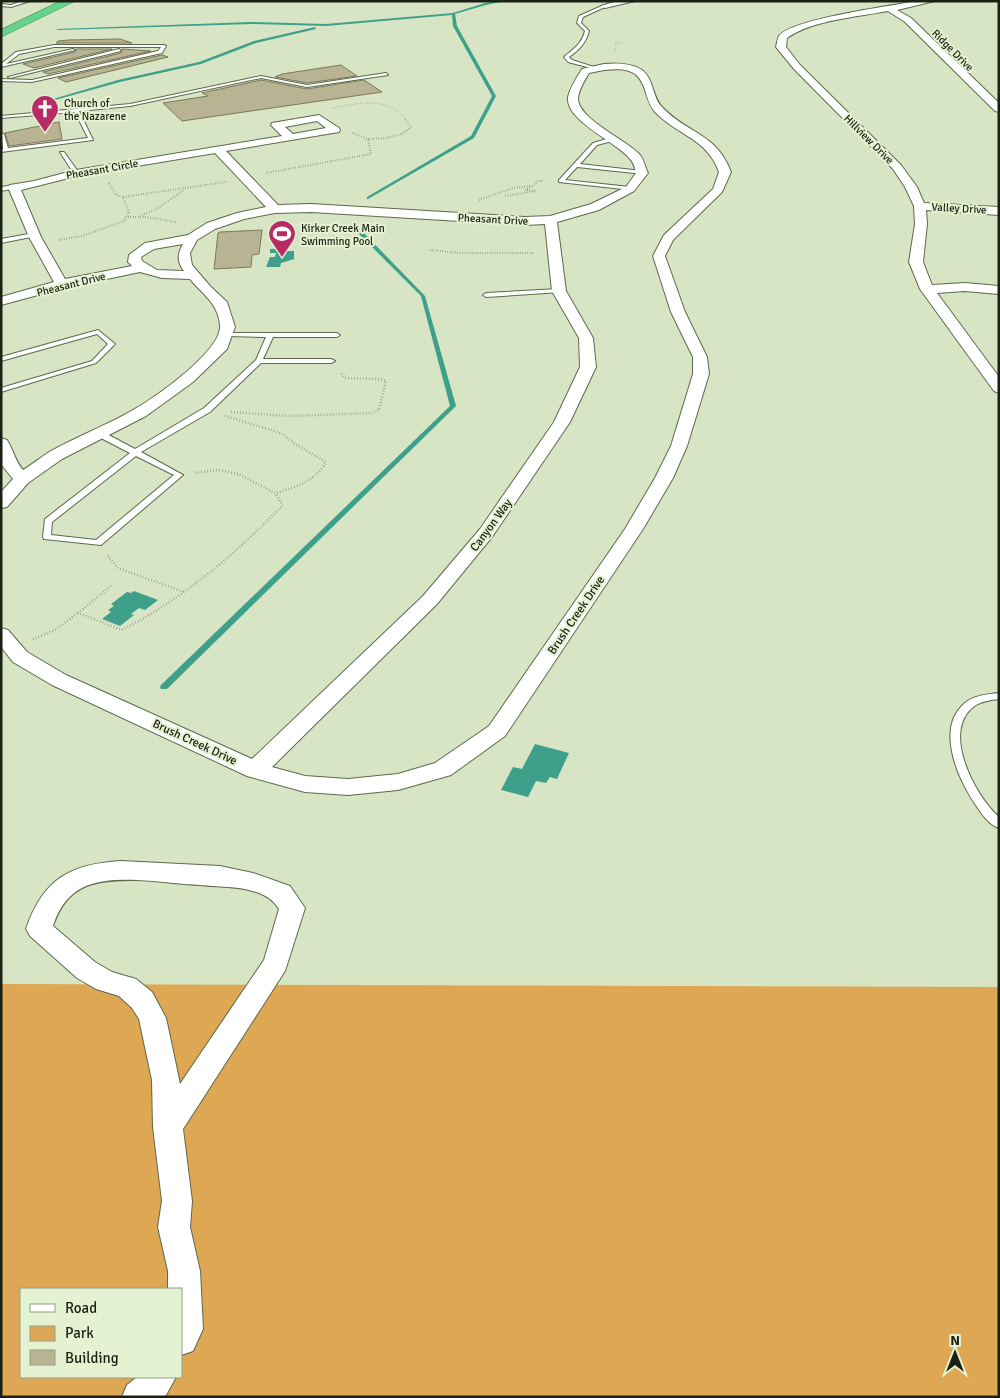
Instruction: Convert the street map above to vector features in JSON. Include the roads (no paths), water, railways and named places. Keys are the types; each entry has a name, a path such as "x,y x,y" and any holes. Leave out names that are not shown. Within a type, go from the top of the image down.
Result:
{"highway":[{"path":"1,23 48,1"},
{"path":"1,34 70,1"}],"street":[{"path":"605,6 631,1"},
{"name":"Hillview Drive","path":"931,1 818,22 794,29 783,37 781,47 897,167 911,187 920,206 916,262 927,289 999,388"},
{"name":"Ridge Drive","path":"890,9 908,20 999,109"},
{"path":"595,68 585,71 573,99 574,104 580,115 614,139 637,159 642,173"},
{"name":"Brush Creek Drive","path":"7,640 20,657 59,680 254,770 305,784 348,787 398,782 443,769 497,731 634,529 664,478 679,446 701,374 700,357 678,312 659,256 668,238 718,190 725,172 719,157 708,145 658,109 651,99 646,81 639,73 623,68 595,68"},
{"name":"Pheasant Circle","path":"58,279 7,188 76,173 292,138 335,130 319,118 276,125 292,138"},
{"path":"218,150 275,209"},
{"name":"Pheasant Drive","path":"1,288 58,279 138,261 150,246 192,238 209,228 240,216 275,209 311,208 525,221 551,220 595,207 630,189 642,173"},
{"name":"Valley Drive","path":"920,206 999,211"},
{"name":"Canyon Way","path":"254,770 430,600 486,533 562,422 588,367 586,338 559,291 551,220"},
{"path":"1,503 22,479 56,455 140,414 188,379 222,346 228,327 220,302 193,275 186,265 184,253 192,238"},
{"name":"Pheasant Drive","path":"138,261 154,274 193,275"},
{"name":"Pheasant Drive","path":"1,301 58,279"},
{"path":"927,289 965,286 999,290"},
{"path":"1,443 11,467 22,479"},
{"path":"168,1127 276,963 292,908 283,894 265,886 224,876 201,876 162,871 118,871 97,873 75,879 57,894 44,911 39,929 86,970 105,981 127,987 142,1000 152,1018 166,1080 168,1127 177,1201 174,1227 184,1271 186,1329 182,1337"},
{"path":"139,1397 158,1378"}],"lane":[{"path":"1,5 11,6 28,1"},
{"path":"595,68 570,61 566,57 577,50 586,39 587,31 579,23 581,16 605,6"},
{"path":"1,66 18,54 54,46 164,46 160,52 32,81 1,80"},
{"path":"1,66 93,46"},
{"path":"1,80 136,46"},
{"path":"1,117 77,111 130,104 261,77 307,86 386,74"},
{"path":"1,134 4,150 91,139 77,111"},
{"path":"614,139 595,144 561,181 630,189"},
{"path":"62,153 76,173"},
{"path":"576,165 642,173"},
{"path":"1,241 36,239"},
{"path":"486,295 559,291"},
{"path":"1,359 98,332 112,344 94,362 1,390"},
{"path":"227,334 337,335"},
{"path":"100,434 136,452 179,475 98,543 47,537 48,521 136,452 207,410 259,361 270,335"},
{"path":"259,361 331,361"},
{"path":"999,696 975,701 964,711 957,724 955,739 958,759 966,778 979,800 999,824"}],"water":[{"name":"Kirker Creek Main Swimming Pool","path":"287,248 287,251 294,251 294,259 281,263 280,267 266,267 270,257 275,257 276,253 270,253 270,249"},
{"path":"134,591 158,600 145,610 139,608 131,614 134,615 120,626 102,619 111,612 108,610 114,606 111,604 127,592 131,593"},
{"path":"535,744 569,753 557,779 550,777 546,783 536,781 528,797 501,790 513,767 522,769"}],"waterway":[{"path":"453,14 486,4 504,1"},
{"path":"58,29 252,23 326,25 453,14"},
{"path":"368,198 473,137 494,96 455,26 453,14"},
{"path":"55,99 119,81 200,63 255,42 315,28"},
{"path":"164,687 453,406 423,296 353,225"}],"place":[{"name":"Church of the Nazarene","path":"45,133"},
{"name":"Kirker Creek Main Swimming Pool","path":"282,258"}]}
